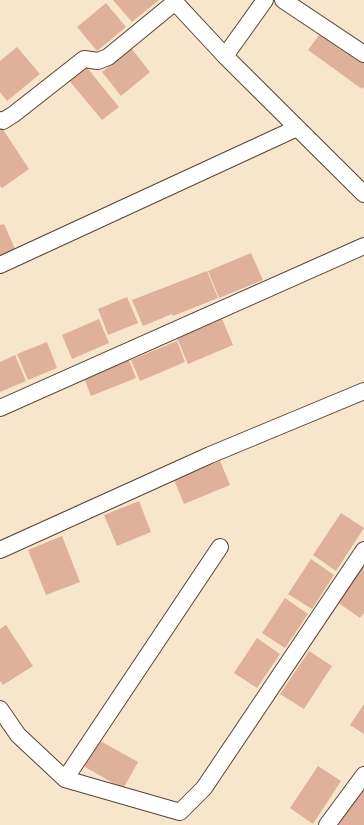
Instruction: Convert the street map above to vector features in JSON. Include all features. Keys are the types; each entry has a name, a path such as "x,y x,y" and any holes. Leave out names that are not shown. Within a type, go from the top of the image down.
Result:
{"street":[{"path":"225,56 266,0"},
{"path":"283,0 364,54"},
{"path":"0,120 3,121 14,114 84,59 98,61 108,57 174,1 225,56 364,194"},
{"path":"0,265 297,128"},
{"path":"0,408 364,246"},
{"path":"0,550 210,456 364,391"},
{"path":"65,779 220,547"},
{"path":"0,709 18,735 65,779 180,812 204,788 364,550"},
{"path":"328,825 364,775"}],"building":[{"path":"113,0 159,0 132,22"},
{"path":"106,3 126,27 97,51 77,27"},
{"path":"322,31 364,61 364,87 362,89 308,50"},
{"path":"17,47 40,74 7,101 0,92 0,61"},
{"path":"131,48 150,72 121,96 102,72"},
{"path":"84,64 119,107 102,120 67,78"},
{"path":"0,125 29,169 2,188 0,186"},
{"path":"4,224 17,253 0,260 0,225"},
{"path":"251,253 263,280 219,298 208,271"},
{"path":"207,271 218,298 143,326 132,300"},
{"path":"127,297 138,323 108,335 98,309"},
{"path":"99,319 109,343 72,359 62,335"},
{"path":"222,319 233,345 188,364 177,338"},
{"path":"177,341 185,362 140,381 131,360"},
{"path":"47,342 57,368 28,380 17,354"},
{"path":"15,355 26,381 0,392 0,362"},
{"path":"129,360 136,378 91,396 84,378"},
{"path":"220,461 230,485 184,504 174,480"},
{"path":"139,501 151,532 117,546 104,515"},
{"path":"341,513 364,528 336,571 313,555"},
{"path":"62,536 80,582 46,595 28,550"},
{"path":"311,559 334,575 312,609 288,594"},
{"path":"364,562 364,613 360,618 337,602"},
{"path":"285,598 308,614 285,648 262,633"},
{"path":"6,625 33,666 3,685 0,681 0,629"},
{"path":"257,638 280,654 257,688 234,673"},
{"path":"309,651 332,666 304,709 280,694"},
{"path":"364,704 364,734 350,725"},
{"path":"95,738 138,762 123,789 80,764"},
{"path":"318,766 341,781 313,824 290,808"},
{"path":"364,786 364,825 338,825"}]}
